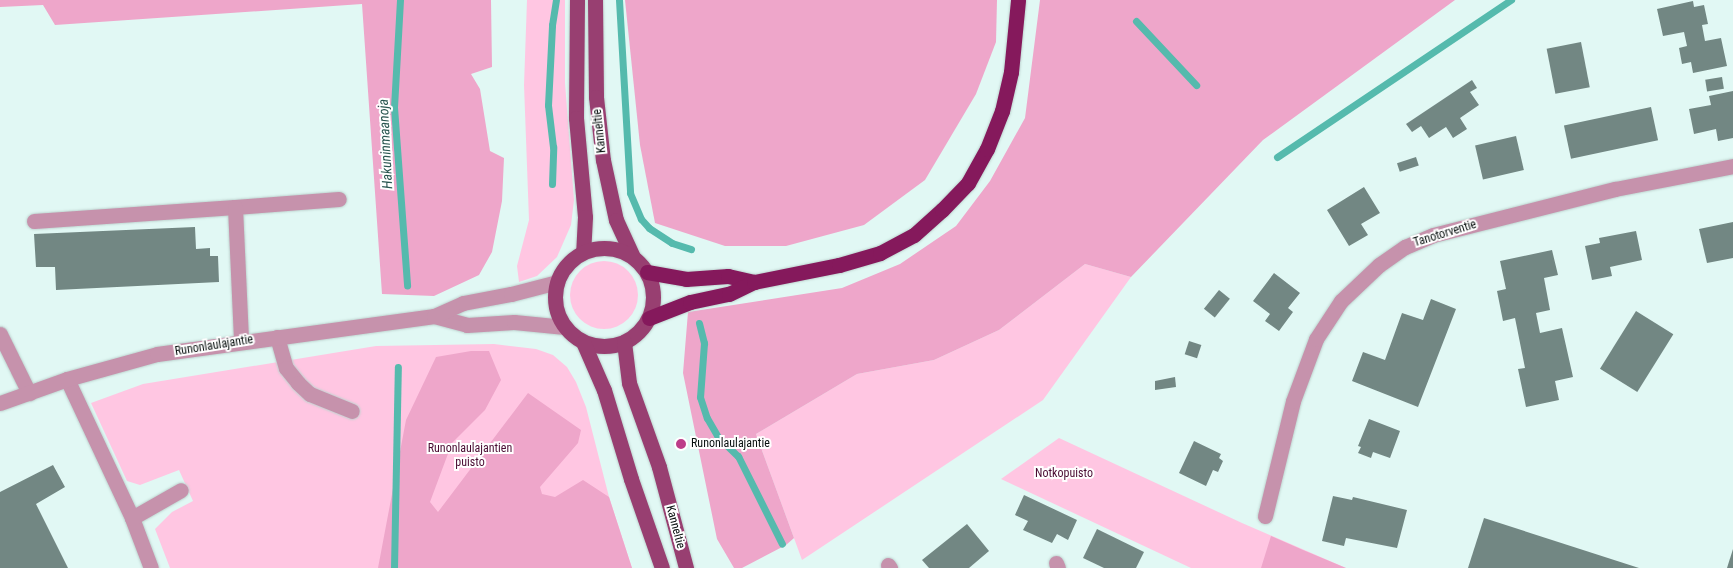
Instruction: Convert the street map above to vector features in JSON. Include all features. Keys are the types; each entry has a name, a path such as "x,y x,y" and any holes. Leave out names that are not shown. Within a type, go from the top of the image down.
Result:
{"highway":[{"path":"649,318 690,302 729,294 754,282 839,266 880,253 914,235 968,183 987,149 1002,111 1011,72 1018,0"},
{"path":"647,272 686,279 728,276 754,282"}],"main road":[{"name":"Kanneltie","path":"577,0 576,118 585,216 583,252"},
{"name":"Kanneltie","path":"595,0 596,97 603,160 616,220 633,257"},
{"path":"609,248 633,257 647,272 654,295 649,318 635,336 624,342 604,346 583,342 565,327 556,306 557,282 567,264 583,252 609,248"},
{"name":"Kanneltie","path":"583,342 604,390 631,479 662,568"},
{"name":"Kanneltie","path":"624,342 629,383 659,467 686,568"}],"street":[{"name":"Tanotorventie","path":"1265,516 1293,401 1316,339 1341,300 1379,265 1405,247 1433,235 1615,189 1733,166"},
{"path":"34,220 339,199"},
{"path":"235,207 241,341"},
{"name":"Runonlaulajantie","path":"0,403 67,379 158,354 241,341 434,316 463,303 511,294 557,282"},
{"name":"Runonlaulajantie","path":"434,316 467,324 514,322 565,327"},
{"path":"0,334 29,393"},
{"path":"276,337 286,368 298,383 310,394 352,411"},
{"path":"67,379 132,518 151,568"},
{"path":"132,518 181,490"}],"green space":[{"path":"527,0 565,0 565,83 574,200 571,225 557,257 537,276 519,282 517,266 529,220 524,85"},
{"path":"604,261 617,264 628,271 635,282 638,295 635,308 628,319 617,326 604,329 591,326 580,319 573,308 570,295 573,282 580,271 591,264"},
{"path":"1085,264 1131,277 1043,400 802,560 756,434 857,374 934,360 999,330"},
{"name":"Runonlaulajantien puisto","path":"494,344 536,349 553,355 567,367 576,382 586,407 609,497 632,568 170,568 155,529 172,512 193,501 179,470 140,485 127,481 91,403 143,384 376,346"},
{"name":"Notkopuisto","path":"1059,438 1242,523 1346,568 1191,568 1001,479"}],"shaded area":[{"path":"0,0 491,0 492,67 471,74 480,89 490,151 504,158 502,201 492,252 479,275 434,296 382,294 362,4 55,25 43,5 0,7"},
{"path":"625,0 997,0 996,42 976,94 925,180 864,225 786,246 725,246 655,223 640,145"},
{"path":"1040,0 1455,0 1263,140 1131,277 1085,264 999,330 934,360 857,374 756,434 794,538 786,545 742,568 734,568 717,539 683,373 688,312 842,288 900,264 956,226 990,181 1025,118"},
{"path":"471,351 489,351 501,380 485,410 452,443 430,502 438,512 528,393 581,430 578,443 540,487 542,494 555,497 583,480 609,497 632,568 378,568 406,420 436,357"},
{"path":"1271,536 1303,550 1346,568 1261,568"}],"building":[{"path":"1693,1 1694,7 1704,5 1708,24 1702,25 1705,41 1721,38 1727,66 1693,73 1691,62 1682,64 1679,48 1687,46 1684,32 1663,36 1657,9"},
{"path":"1581,42 1590,87 1555,94 1547,49"},
{"path":"1722,77 1724,89 1707,92 1705,80"},
{"path":"1472,80 1477,88 1470,92 1479,105 1460,118 1467,129 1453,138 1446,127 1429,138 1421,126 1412,132 1406,124"},
{"path":"1733,91 1733,138 1718,141 1716,129 1694,134 1689,109 1711,105 1709,96"},
{"path":"1651,107 1658,140 1571,159 1564,126"},
{"path":"1516,136 1524,170 1483,180 1475,145"},
{"path":"1416,157 1419,166 1400,172 1397,163"},
{"path":"1364,187 1380,213 1361,224 1368,235 1349,246 1327,210"},
{"path":"1733,222 1733,258 1707,263 1699,229"},
{"path":"195,227 196,249 210,248 210,256 218,256 219,282 56,290 55,267 36,267 34,234"},
{"path":"1636,231 1642,260 1610,267 1612,276 1592,280 1585,246 1600,243 1599,238"},
{"path":"1552,250 1558,275 1544,278 1550,310 1536,313 1540,333 1562,328 1573,377 1555,381 1559,400 1526,407 1518,369 1525,368 1515,318 1503,321 1497,291 1506,289 1500,261"},
{"path":"1274,273 1300,293 1288,308 1293,312 1279,331 1265,321 1270,314 1253,301"},
{"path":"1219,290 1230,299 1215,317 1204,309"},
{"path":"1431,299 1456,309 1418,407 1352,381 1363,352 1385,360 1402,313 1423,320"},
{"path":"1636,311 1673,334 1637,392 1600,369"},
{"path":"1189,341 1201,345 1197,358 1185,354"},
{"path":"1175,377 1176,387 1155,390 1155,381"},
{"path":"1369,419 1400,431 1390,458 1373,452 1371,458 1358,453 1361,447 1358,446"},
{"path":"1194,441 1221,454 1219,458 1223,461 1218,472 1213,470 1206,486 1179,473"},
{"path":"53,465 65,487 36,504 68,568 0,568 0,492"},
{"path":"1024,495 1077,520 1068,540 1057,534 1052,543 1023,530 1028,521 1015,515"},
{"path":"1333,496 1352,500 1353,497 1407,510 1397,548 1346,538 1344,546 1322,541"},
{"path":"1484,518 1639,568 1468,568"},
{"path":"967,524 989,551 969,568 929,568 922,560"},
{"path":"1097,529 1144,552 1136,568 1104,568 1083,558"},
{"path":"1733,549 1733,568 1727,568"}],"waterway":[{"name":"Hakuninmaanoja","path":"400,0 394,107 407,286"},
{"path":"552,184 553,147 548,105 552,25 556,0"},
{"path":"619,0 630,193 641,219 649,228 672,243 691,249"},
{"path":"1277,157 1511,0"},
{"path":"1136,21 1196,85"},
{"path":"699,323 704,343 700,397 707,418 718,437 738,456 782,544"},
{"name":"Hakuninmaanoja","path":"394,568 398,367"}],"place":[{"name":"Runonlaulajantie","path":"681,444"}]}
